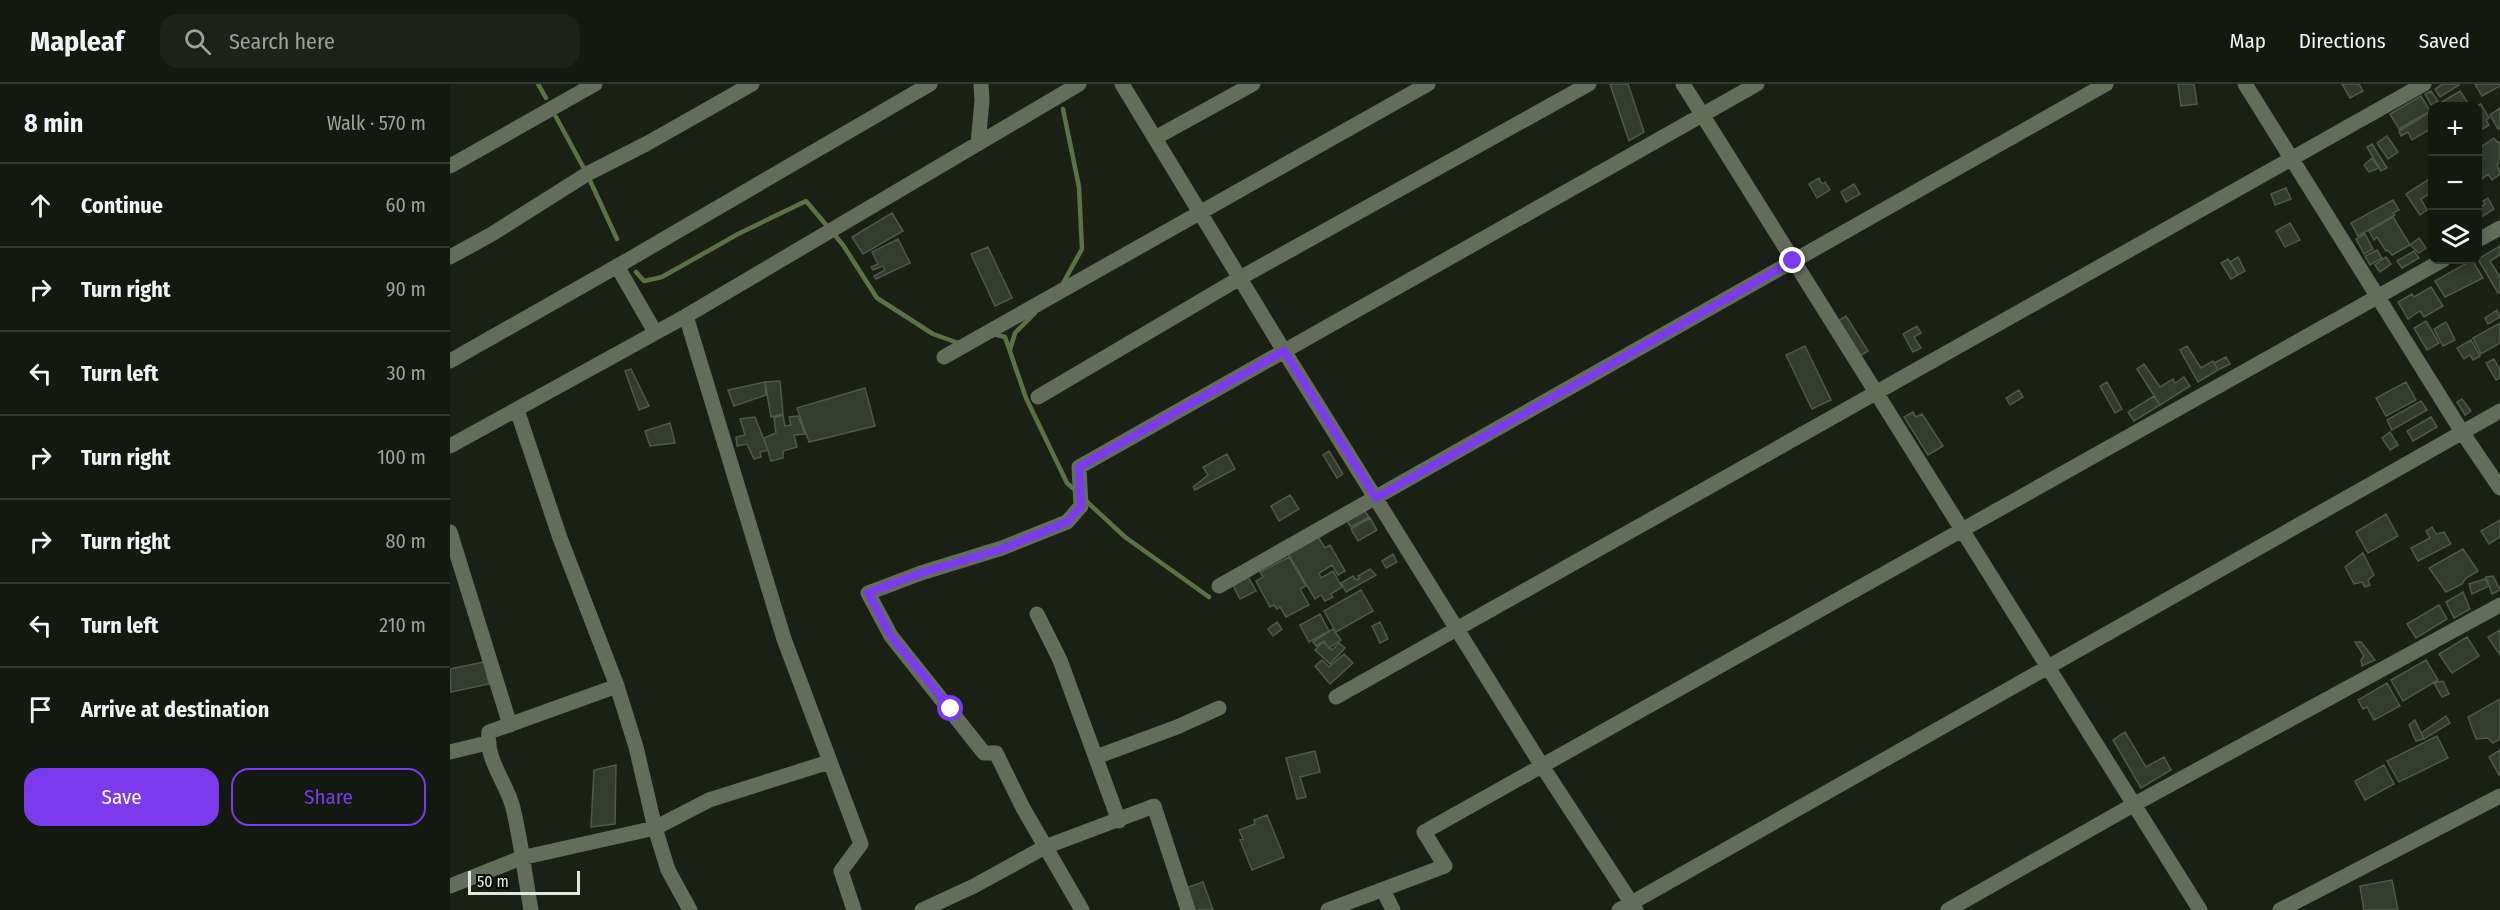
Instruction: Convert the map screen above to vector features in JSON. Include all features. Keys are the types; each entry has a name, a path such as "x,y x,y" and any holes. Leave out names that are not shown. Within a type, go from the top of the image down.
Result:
{"street":[{"path":"450,166 595,84"},
{"path":"450,257 492,234 587,174 646,144 752,84"},
{"path":"450,361 930,84"},
{"path":"978,144 982,101 981,84"},
{"path":"450,446 686,316 1079,84"},
{"path":"1122,84 1284,351 1629,908 2500,411"},
{"path":"1155,138 1253,84"},
{"path":"944,357 1428,84"},
{"path":"1038,397 1240,278 1589,84"},
{"path":"1683,84 2046,668 2200,910"},
{"path":"1082,910 1023,808 996,753 984,753 891,636 868,593 921,573 1002,549 1067,522 1081,506 1079,467 1757,84"},
{"path":"1220,586 2106,84"},
{"path":"2245,84 2462,432 2500,488"},
{"path":"1336,697 2424,84"},
{"path":"2482,238 2500,228"},
{"path":"1328,910 1445,866 1424,832 2436,264"},
{"path":"617,266 655,332"},
{"path":"686,316 784,639 861,844 840,871 855,910"},
{"path":"517,410 560,538 617,686 636,747 655,828 668,870 690,910"},
{"path":"450,532 510,725"},
{"path":"1948,910 2500,605"},
{"path":"1037,615 1060,660 1119,821"},
{"path":"531,910 512,805 487,743 489,732 617,686"},
{"path":"1096,757 1177,727 1219,708"},
{"path":"450,752 487,743"},
{"path":"450,886 521,858 655,828 709,800 829,762"},
{"path":"2280,910 2500,796"},
{"path":"922,910 974,886 1045,847 1154,807 1188,910"},
{"path":"1383,890 1393,910"}],"building":[{"path":"1610,84 1628,84 1644,132 1629,141"},
{"path":"2178,84 2194,84 2197,104 2181,106"},
{"path":"2342,84 2359,84 2363,91 2350,98"},
{"path":"2443,84 2459,85 2440,97 2435,89"},
{"path":"2475,84 2500,84 2500,86 2482,96"},
{"path":"2431,91 2438,101 2429,102 2425,94"},
{"path":"2460,91 2467,102 2442,102"},
{"path":"2421,96 2428,108 2428,112 2399,129 2390,114"},
{"path":"2482,106 2489,118 2486,120 2489,125 2482,129"},
{"path":"2500,108 2500,128 2498,129 2490,115"},
{"path":"2428,113 2428,130 2412,140 2408,132 2401,136 2399,131"},
{"path":"2387,136 2398,152 2388,159 2377,143"},
{"path":"2494,138 2500,142 2500,162 2497,164 2500,174 2492,180 2488,174 2482,179 2482,146"},
{"path":"2372,144 2387,168 2381,171 2367,147"},
{"path":"2372,158 2379,168 2369,172 2364,165"},
{"path":"1819,178 1822,184 1825,182 1830,190 1817,198 1809,184"},
{"path":"2428,180 2428,195 2421,199 2427,210 2420,215 2406,194"},
{"path":"1854,184 1860,194 1846,202 1841,192"},
{"path":"2286,188 2291,199 2275,205 2271,194"},
{"path":"2488,198 2494,209 2482,216 2482,206 2485,204 2483,201"},
{"path":"2393,200 2399,210 2393,213 2395,215 2358,236 2351,223"},
{"path":"892,213 903,231 863,254 852,237"},
{"path":"2393,217 2410,245 2392,255 2388,250 2386,251 2377,237 2374,240 2369,231"},
{"path":"2290,223 2300,240 2285,247 2276,231"},
{"path":"2365,234 2373,249 2364,254 2356,239"},
{"path":"2419,238 2426,248 2419,253 2410,245"},
{"path":"898,239 910,263 876,279 874,276 885,270 883,266 873,270 871,267 878,264 872,252"},
{"path":"2500,246 2500,255 2490,261 2500,277 2498,293 2481,264 2482,257"},
{"path":"988,247 1012,298 995,306 971,254"},
{"path":"2377,250 2382,258 2370,265 2365,256"},
{"path":"2414,251 2419,258 2402,268 2397,261"},
{"path":"2238,257 2245,271 2238,275 2230,262"},
{"path":"2386,257 2391,264 2380,272 2375,265"},
{"path":"2228,259 2238,275 2231,279 2221,263"},
{"path":"2465,264 2474,264 2483,278 2445,297 2435,281"},
{"path":"2431,287 2443,306 2424,317 2420,311 2408,319 2398,302 2412,294 2414,297"},
{"path":"2497,310 2500,317 2488,324 2485,318"},
{"path":"1846,316 1868,351 1860,356 1838,321"},
{"path":"2426,321 2439,343 2427,350 2414,328"},
{"path":"2446,322 2455,340 2443,346 2434,329"},
{"path":"2500,323 2500,343 2481,354 2473,338"},
{"path":"1917,326 1921,333 1914,337 1921,348 1913,352 1903,334"},
{"path":"2471,340 2480,356 2473,360 2470,355 2464,359 2457,348"},
{"path":"1805,346 1831,400 1812,409 1786,355"},
{"path":"2187,346 2201,368 2213,361 2218,370 2198,382 2180,350"},
{"path":"2226,357 2230,364 2218,370 2214,363"},
{"path":"2494,359 2500,370 2500,378 2496,380 2486,363"},
{"path":"2144,364 2160,387 2173,379 2175,383 2184,377 2190,386 2160,405 2137,369"},
{"path":"631,369 649,406 639,410 625,371"},
{"path":"780,381 783,414 771,417 765,382"},
{"path":"765,382 766,395 734,406 728,390"},
{"path":"2107,382 2122,409 2115,413 2100,386"},
{"path":"2406,382 2416,400 2386,416 2376,398"},
{"path":"865,388 875,426 809,442 797,408"},
{"path":"2019,390 2023,397 2010,405 2006,398"},
{"path":"2154,396 2160,405 2134,421 2128,412"},
{"path":"2462,399 2471,411 2465,415 2457,402"},
{"path":"2421,401 2427,410 2392,430 2387,420"},
{"path":"1913,412 1916,417 1922,414 1943,446 1928,455 1904,417"},
{"path":"783,415 785,426 791,425 789,417 798,416 805,434 794,435 797,447 783,451 783,458 771,461 764,438 776,433 774,418"},
{"path":"755,417 768,450 760,452 761,457 754,459 747,444 737,446 736,437 745,435 740,419"},
{"path":"2431,417 2437,427 2413,441 2407,431"},
{"path":"670,423 675,443 650,446 645,431"},
{"path":"2390,432 2398,445 2390,450 2382,438"},
{"path":"1329,451 1343,474 1337,478 1323,455"},
{"path":"1227,454 1235,469 1195,490 1193,487 1208,475 1203,467"},
{"path":"1290,495 1299,509 1279,521 1271,506"},
{"path":"1362,507 1369,517 1351,527 1344,517"},
{"path":"2386,514 2398,536 2368,553 2356,532"},
{"path":"1370,518 1377,530 1358,541 1351,529"},
{"path":"2500,520 2500,537 2489,544 2481,531"},
{"path":"2432,527 2436,534 2444,532 2451,544 2418,561 2411,548 2430,538 2426,531"},
{"path":"1316,534 1325,548 1330,545 1345,571 1338,575 1332,565 1319,573 1321,578 1333,571 1342,587 1331,594 1333,597 1325,601 1321,595 1315,599 1287,552"},
{"path":"2463,549 2478,571 2466,578 2462,584 2446,592 2429,568"},
{"path":"2363,553 2374,575 2368,580 2370,585 2365,587 2362,582 2354,584 2345,567"},
{"path":"1393,554 1397,562 1386,568 1382,561"},
{"path":"1289,557 1306,586 1300,589 1309,605 1286,617 1280,607 1277,609 1274,605 1270,607 1256,581 1263,577 1260,572"},
{"path":"1370,569 1376,575 1346,592 1341,583 1353,576 1356,580 1360,578 1358,576"},
{"path":"1246,573 1256,591 1240,599 1231,581"},
{"path":"2493,576 2500,590 2492,594 2486,577"},
{"path":"2485,579 2489,586 2472,594 2469,584"},
{"path":"1361,590 1373,611 1336,632 1324,611"},
{"path":"2463,592 2470,609 2454,618 2446,602"},
{"path":"2439,605 2447,619 2416,638 2407,624"},
{"path":"1320,614 1329,631 1309,642 1300,625"},
{"path":"1277,622 1282,629 1273,636 1268,629"},
{"path":"1380,622 1388,639 1380,643 1372,626"},
{"path":"1333,629 1341,640 1329,648 1324,641 1316,646 1313,642"},
{"path":"2500,630 2500,655 2488,637"},
{"path":"2467,637 2479,656 2452,673 2439,654"},
{"path":"1323,642 1332,650 1339,643 1345,648 1330,664 1315,650"},
{"path":"2355,642 2361,642 2375,660 2362,666 2361,660 2364,656"},
{"path":"1344,654 1353,663 1330,684 1315,666 1322,660 1329,667"},
{"path":"2426,660 2438,680 2403,701 2391,680"},
{"path":"484,662 489,684 451,692 450,669"},
{"path":"2443,681 2449,694 2442,697 2434,683"},
{"path":"2387,683 2400,706 2374,720 2367,707 2363,709 2358,700"},
{"path":"2500,699 2500,739 2493,743 2488,738 2476,739 2468,717"},
{"path":"2446,716 2450,723 2424,739 2421,733"},
{"path":"2415,720 2424,739 2416,741 2409,725"},
{"path":"2125,732 2146,767 2164,757 2171,770 2141,788 2113,740"},
{"path":"2437,736 2448,758 2399,782 2387,761"},
{"path":"2500,750 2500,774 2499,775 2489,757"},
{"path":"1315,751 1320,772 1300,777 1306,797 1297,799 1286,758"},
{"path":"616,765 615,824 591,827 594,770"},
{"path":"2384,765 2394,784 2365,800 2355,781"},
{"path":"1267,815 1284,857 1252,870 1240,840 1243,839 1239,830 1255,824 1254,820"},
{"path":"2392,880 2398,910 2364,910 2360,886"},
{"path":"1203,882 1213,910 1190,910 1183,889"}],"waterway":[{"path":"538,84 546,98"},
{"path":"1062,285 1082,249 1079,187 1063,109"},
{"path":"556,117 587,174 617,239"},
{"path":"636,272 644,281 662,277 738,234 806,201 843,245 877,298 933,334 958,343"},
{"path":"1010,350 1015,333 1035,313"},
{"path":"993,334 1005,337 1026,398 1067,483 1076,491"},
{"path":"1084,499 1125,537 1209,597"}],"route":[{"path":"951,709 891,636 868,593 921,573 1002,549 1067,522 1081,506 1079,467 1284,351 1376,498 1793,261"}]}
